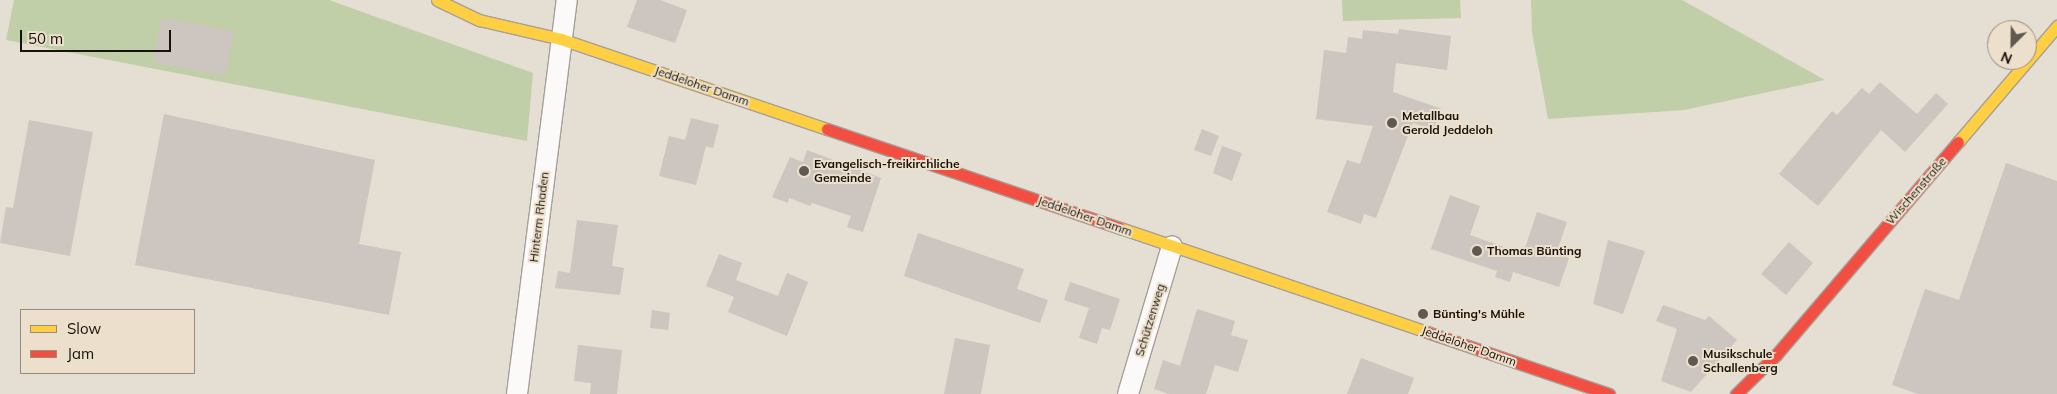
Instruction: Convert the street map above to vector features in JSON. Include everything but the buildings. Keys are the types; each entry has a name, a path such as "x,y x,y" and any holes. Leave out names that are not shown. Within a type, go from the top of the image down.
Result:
{"main road":[{"name":"Jeddeloher Damm","path":"436,0 478,20 561,39 1609,394"},
{"name":"Jeddeloher Damm","path":"511,15 561,39"},
{"name":"Wischenstraße","path":"1736,394 1776,355 2057,26"},
{"name":"Wischenstraße","path":"1768,384 1776,355"}],"street":[{"name":"Hinterm Rhaden","path":"517,394 566,0"},
{"name":"Schützenweg","path":"1128,394 1172,246"}],"green space":[{"path":"14,0 329,0 533,73 527,141 6,40"},
{"path":"1342,0 1460,0 1461,18 1343,21"},
{"path":"1531,0 1682,0 1825,80 1684,110 1548,119 1532,32"}],"traffic: slow":[{"path":"437,0 479,20 561,39 827,129"},
{"path":"1958,142 2057,26"},
{"path":"1120,228 1427,332"}],"traffic: jam":[{"path":"827,129 1120,228"},
{"path":"1736,394 1776,355 1958,142"},
{"path":"1427,332 1609,394"}],"place":[{"name":"Metallbau Gerold Jeddeloh","path":"1392,123"},
{"name":"Evangelisch-freikirchliche Gemeinde","path":"804,171"},
{"name":"Thomas Bünting","path":"1477,251"},
{"name":"Bünting's Mühle","path":"1423,314"},
{"name":"Musikschule Schallenberg","path":"1693,361"}]}
